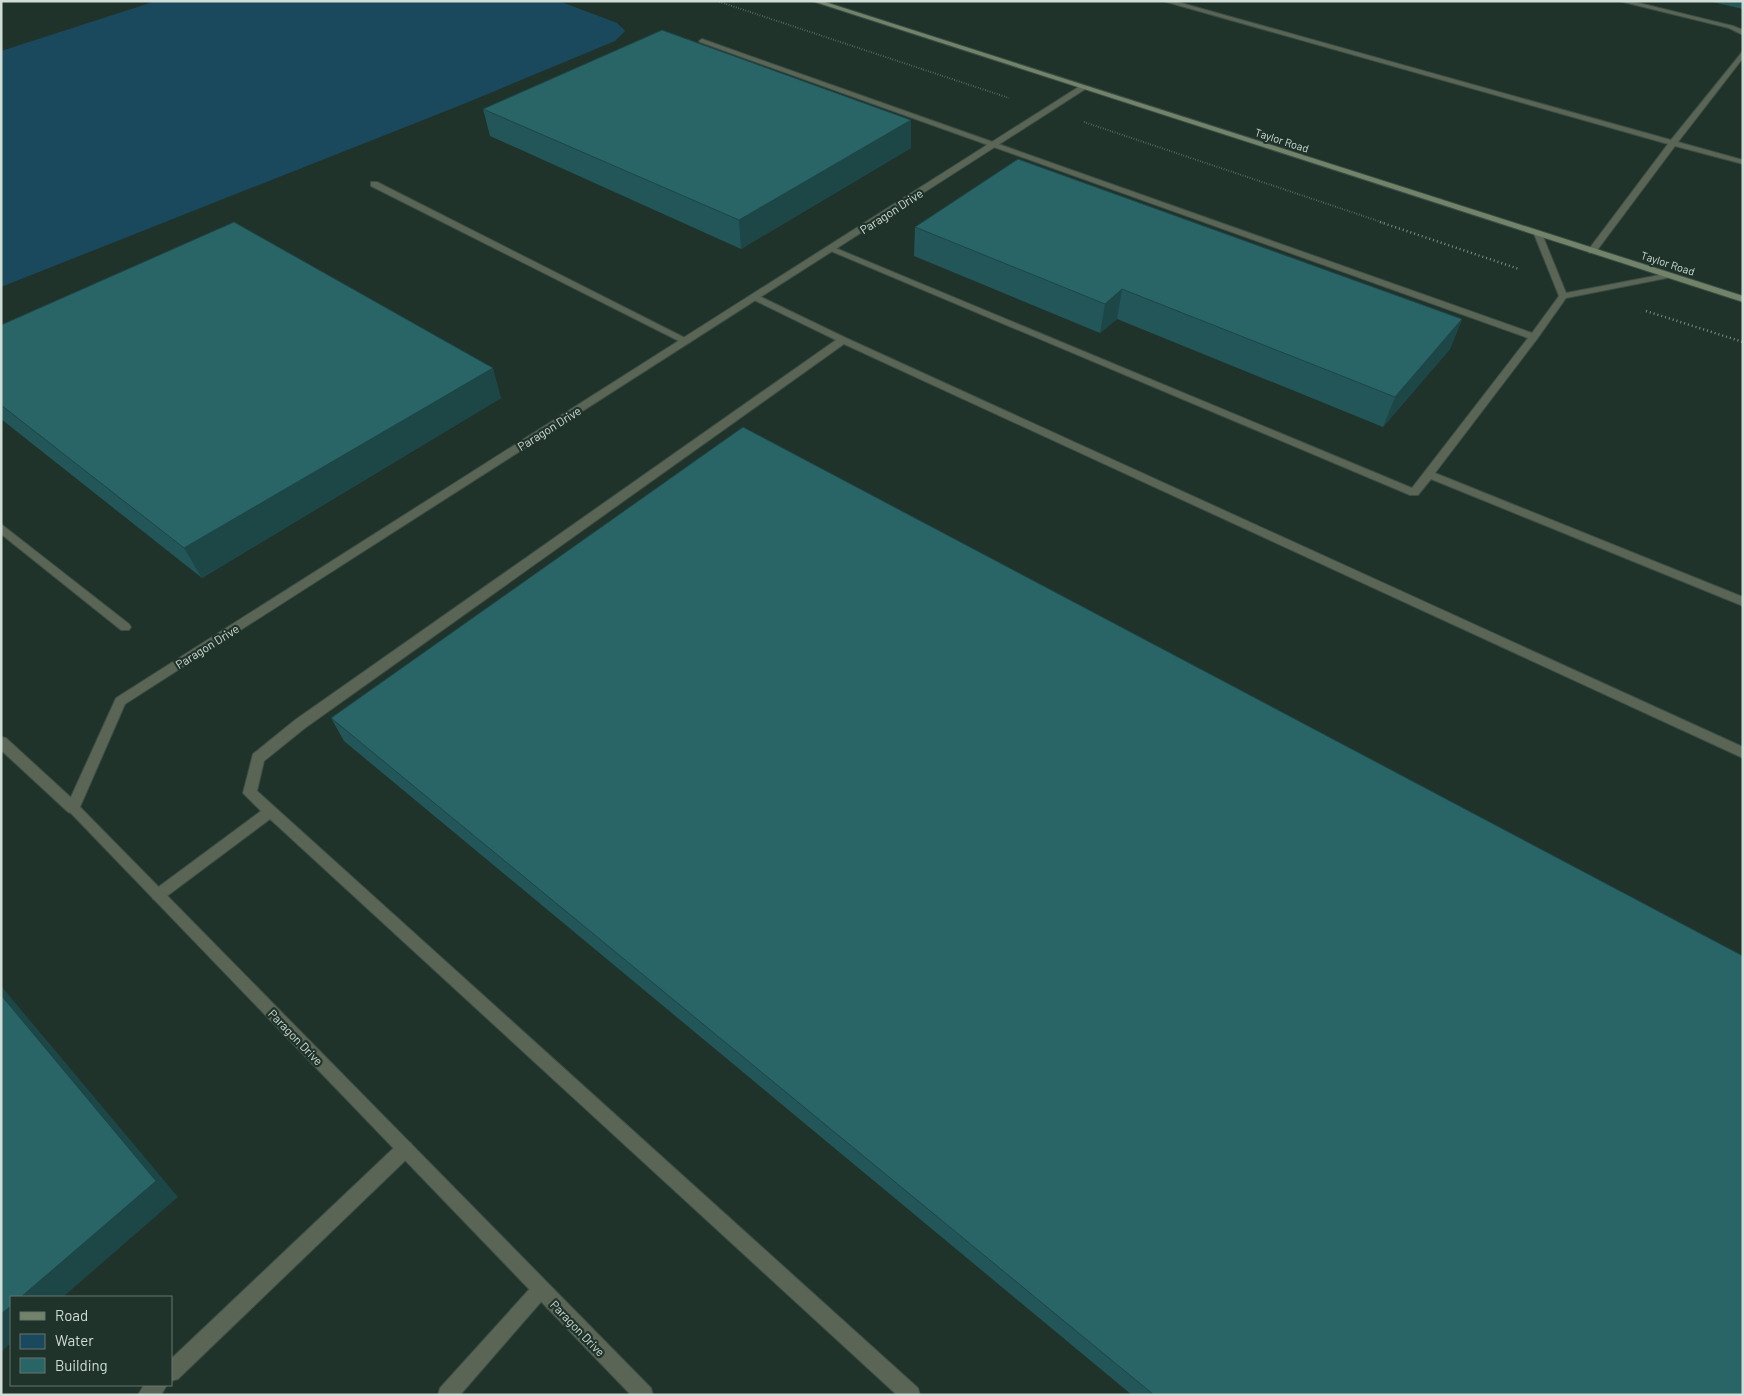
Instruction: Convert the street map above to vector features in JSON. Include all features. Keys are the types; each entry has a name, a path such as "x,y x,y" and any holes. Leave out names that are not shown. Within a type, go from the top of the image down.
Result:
{"main road":[{"name":"Taylor Road","path":"815,1 1743,299"}],"street":[{"path":"1166,1 1743,162"},
{"path":"1622,1 1731,27 1743,33"},
{"path":"702,41 996,144 1534,338"},
{"path":"1592,251 1673,143 1740,60 1743,53"},
{"name":"Paragon Drive","path":"644,1395 73,808 120,701 1083,88"},
{"path":"374,184 686,341"},
{"path":"1538,234 1563,296"},
{"path":"830,249 1414,493 1534,338 1563,296 1667,275"},
{"path":"755,297 843,340 1743,753"},
{"path":"843,340 300,724 258,758 250,793 911,1395"},
{"path":"1429,474 1743,602"},
{"path":"1,528 125,627"},
{"path":"1,742 73,808"},
{"path":"158,895 271,811"},
{"path":"172,1371 406,1149"},
{"path":"447,1395 541,1289"},
{"path":"147,1395 157,1386"}],"path":[{"path":"717,1 1557,281"},
{"path":"1642,309 1743,342"}],"water":[{"path":"156,1 559,1 617,23 625,31 615,41 466,103 1,287 1,51"}],"building":[{"path":"662,30 911,120 739,220 483,109"},
{"path":"1018,159 1462,319 1395,397 1122,289 1105,304 915,227"},
{"path":"234,222 493,368 184,548 1,405 1,325"},
{"path":"743,427 1743,956 1743,1395 1154,1395 331,718"},
{"path":"1,995 156,1181 22,1296 10,1296 10,1307 1,1314"}]}
